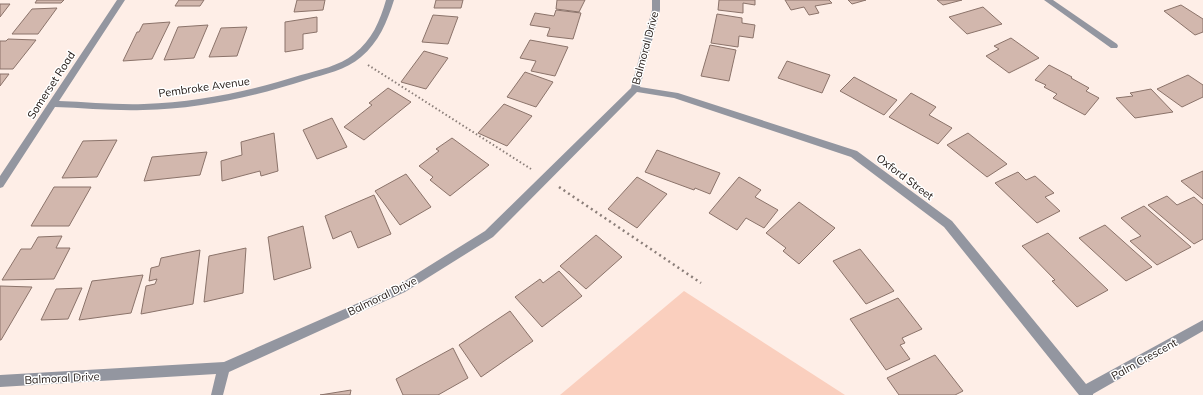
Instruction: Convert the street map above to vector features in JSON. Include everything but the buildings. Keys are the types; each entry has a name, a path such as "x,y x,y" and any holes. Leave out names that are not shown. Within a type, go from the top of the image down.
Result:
{"street":[{"name":"Somerset Road","path":"0,184 122,0"},
{"name":"Pembroke Avenue","path":"54,104 144,107 226,99 269,89 334,68 356,57 370,42 382,25 390,0"},
{"name":"Balmoral Drive","path":"0,381 224,368 401,289 489,234 546,179 635,88 656,10 656,0"},
{"path":"1048,0 1114,46"},
{"name":"Oxford Street","path":"635,88 675,95 854,154 948,224 1085,394"},
{"name":"Palm Crescent","path":"1085,394 1203,325"},
{"path":"217,395 224,368"}],"shaded area":[{"path":"684,291 845,395 560,395"}]}
